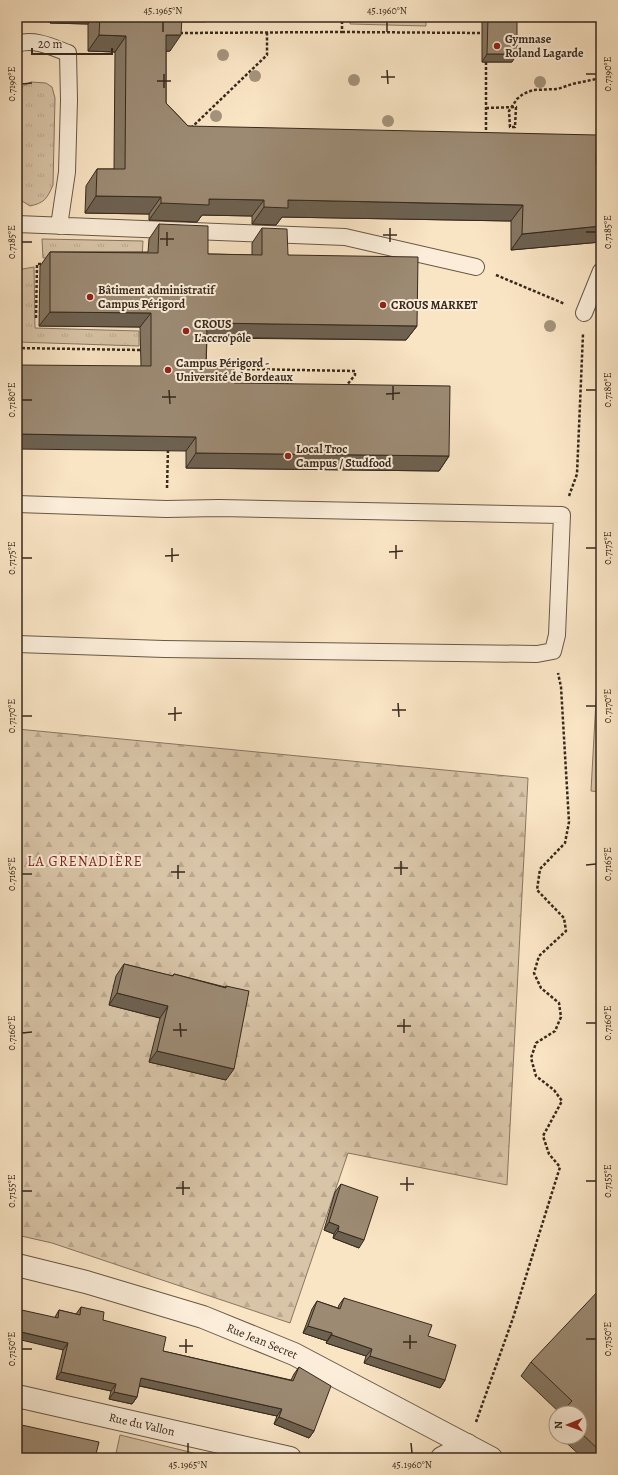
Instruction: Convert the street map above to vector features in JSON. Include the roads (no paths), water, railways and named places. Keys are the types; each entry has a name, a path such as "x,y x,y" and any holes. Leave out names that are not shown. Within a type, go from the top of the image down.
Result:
{"street":[{"name":"Rue Jean Secret","path":"17,1265 86,1282 203,1317 294,1354 491,1458"},
{"name":"Rue du Vallon","path":"17,1396 290,1458"},
{"path":"442,1458 467,1446"}],"lane":[{"path":"17,44 25,41 45,44 68,53 69,100 67,172 59,226"},
{"path":"17,224 345,237 476,267"},
{"path":"584,313 601,271"},
{"path":"17,504 166,509 219,508 562,515 557,635 553,651 537,654 164,649 17,644"}],"place":[{"name":"Gymnase Roland Lagarde","path":"497,46"},
{"name":"Bâtiment administratif Campus Périgord","path":"90,297"},
{"name":"CROUS MARKET","path":"383,305"},
{"name":"CROUS L'accro'pôle","path":"186,331"},
{"name":"Campus Périgord - Université de Bordeaux","path":"168,370"},
{"name":"Local Troc Campus / Studfood","path":"288,456"}],"district":[{"name":"LA GRENADIÈRE","path":"85,861"}]}
